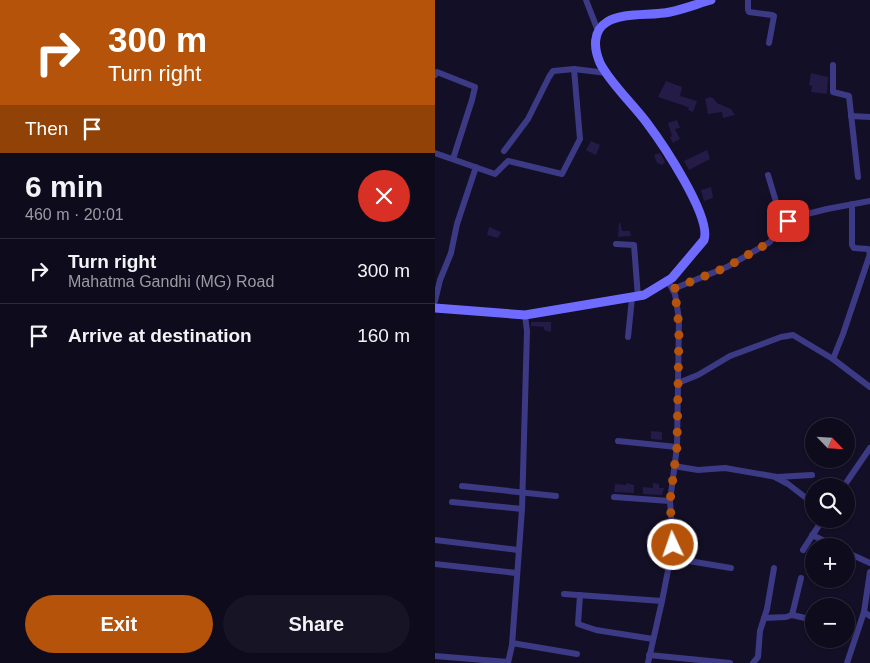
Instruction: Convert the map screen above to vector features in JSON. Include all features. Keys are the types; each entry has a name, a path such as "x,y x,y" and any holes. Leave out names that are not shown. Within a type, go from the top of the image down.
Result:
{"main road":[{"path":"435,308 525,315 635,297 670,285 704,240 704,224 701,214 678,171 647,123 600,64 595,40 598,32 608,21 622,17 669,12 711,0"}],"street":[{"path":"587,0 598,32"},
{"path":"748,0 749,12 774,16 769,43"},
{"path":"833,65 833,92 849,96 858,177"},
{"path":"504,151 528,119 551,73 556,70 575,69 607,73"},
{"path":"435,153 495,174 508,161 562,174 580,139 575,69"},
{"path":"435,75 437,72 475,86 453,159"},
{"path":"851,116 870,117"},
{"path":"435,301 440,280 451,253 457,224 477,167"},
{"path":"768,174 783,225"},
{"path":"648,663 673,545 670,501 677,447 679,319 670,285 727,267 770,242 783,225 795,217 870,201"},
{"path":"833,359 870,254 869,249 854,248 852,245 852,204"},
{"path":"616,244 634,245 635,297 628,337"},
{"path":"435,656 508,662 512,642 523,492 527,331 525,315"},
{"path":"678,383 698,375 730,356 790,335 801,338 870,387"},
{"path":"618,441 677,447"},
{"path":"849,478 870,448"},
{"path":"675,466 698,470 725,468 774,476 812,475"},
{"path":"774,476 805,497"},
{"path":"462,486 556,496"},
{"path":"614,497 670,501"},
{"path":"452,502 522,509"},
{"path":"803,550 817,528"},
{"path":"812,535 818,538"},
{"path":"435,540 519,550"},
{"path":"855,556 870,563"},
{"path":"671,558 731,568"},
{"path":"435,564 517,573"},
{"path":"753,663 758,657 760,631 774,568"},
{"path":"847,663 863,612 870,572"},
{"path":"792,615 801,578"},
{"path":"564,594 662,601"},
{"path":"580,595 578,624 596,630 653,639"},
{"path":"863,612 870,616"},
{"path":"764,618 792,615 805,618"},
{"path":"512,642 577,654"},
{"path":"649,655 730,663"}],"building":[{"path":"811,73 828,77 827,94 811,92 812,86 809,85"},
{"path":"666,81 682,87 680,96 697,101 693,112 685,106 658,97"},
{"path":"710,97 717,103 731,109 735,115 723,118 722,112 708,114 705,99"},
{"path":"677,120 680,128 675,129 680,139 673,143 668,123"},
{"path":"591,141 600,145 596,155 586,150"},
{"path":"707,150 710,159 689,170 684,161"},
{"path":"660,153 665,162 662,165 657,163 654,155"},
{"path":"711,187 713,198 704,201 701,190"},
{"path":"620,222 622,231 630,231 631,236 618,237"},
{"path":"489,227 501,232 498,238 487,235"},
{"path":"531,322 551,322 551,332 544,330 544,327 531,326"},
{"path":"651,431 662,432 662,440 651,439"},
{"path":"626,483 634,485 634,493 614,492 615,484 626,485"},
{"path":"653,483 659,484 659,488 664,488 662,495 643,494 643,487 653,488"}],"route":[{"path":"673,545 670,501 677,447 679,330 679,319 673,289 727,267 770,242 776,232 788,221"}]}
